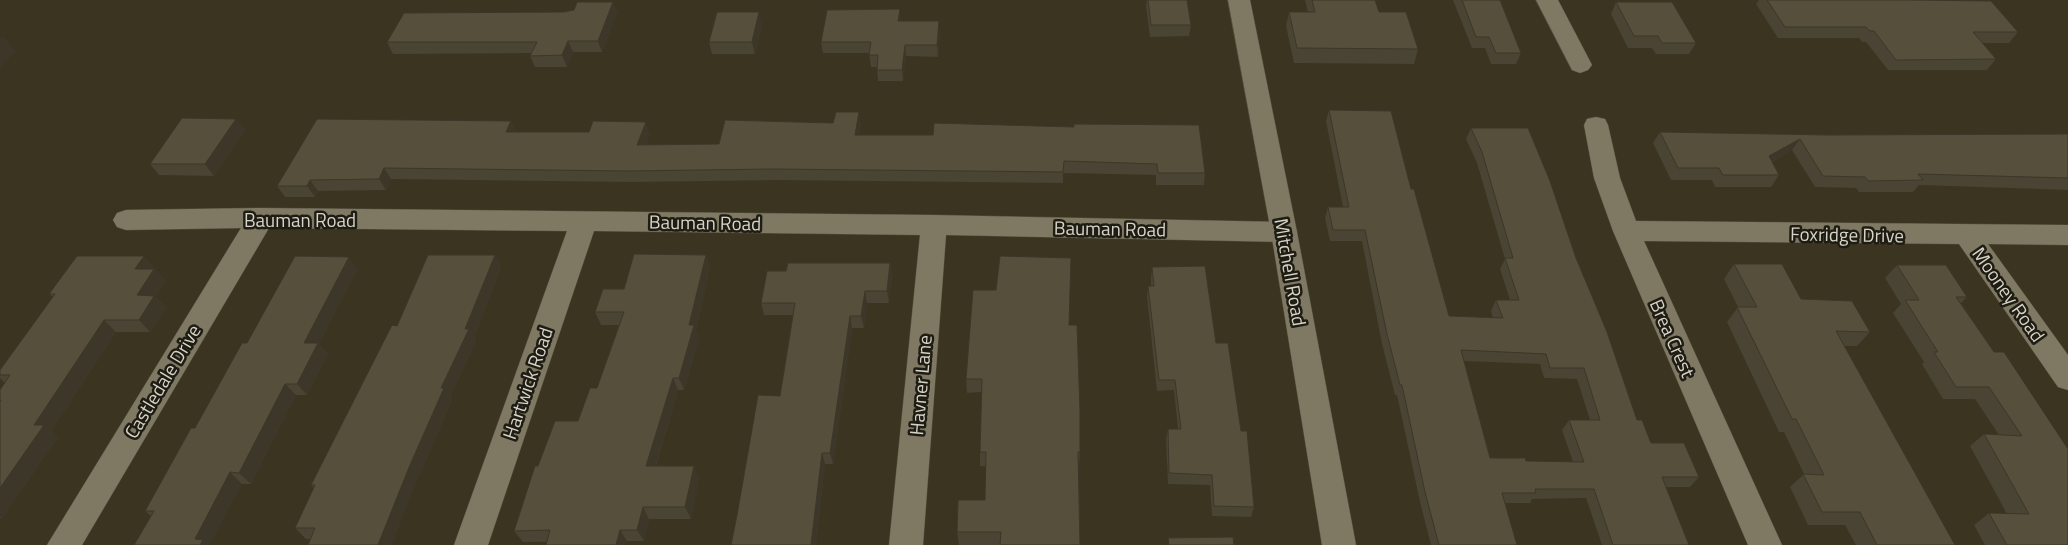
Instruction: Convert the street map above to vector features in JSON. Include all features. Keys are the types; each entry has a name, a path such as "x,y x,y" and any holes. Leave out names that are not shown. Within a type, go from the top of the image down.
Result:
{"street":[{"name":"Mitchell Road","path":"1239,0 1284,232 1339,545"},
{"path":"1547,0 1580,65"},
{"name":"Brea Crest","path":"1596,125 1607,178 1626,231 1765,545"},
{"name":"Bauman Road","path":"126,220 261,218 934,224 1284,232"},
{"name":"Castledale Drive","path":"64,545 261,218"},
{"name":"Hartwick Road","path":"471,545 584,221"},
{"name":"Havner Lane","path":"906,545 934,224"},
{"name":"Foxridge Drive","path":"1626,231 1968,236 2068,235"},
{"name":"Mooney Road","path":"1968,236 2068,378"}],"building":[{"path":"1148,0 1187,0 1191,25 1151,25"},
{"path":"1312,0 1375,0 1379,12 1406,12 1418,49 1297,48 1289,12 1315,12"},
{"path":"1462,0 1500,0 1521,53 1496,53 1489,37 1476,37"},
{"path":"1767,0 1991,1 2018,32 1973,32 1996,59 1896,60 1874,31 1870,31 1866,27 1785,27"},
{"path":"577,2 613,2 598,41 568,41 562,55 530,56 537,42 387,42 404,13 564,12 574,10"},
{"path":"1616,2 1672,2 1696,43 1662,43 1658,36 1634,36"},
{"path":"900,9 898,21 939,21 937,45 905,45 902,70 877,70 878,55 869,55 871,42 821,42 827,10"},
{"path":"717,12 759,12 752,42 709,42"},
{"path":"1329,110 1391,111 1411,189 1414,189 1449,316 1503,318 1496,300 1519,300 1505,258 1513,258 1482,152 1471,128 1528,128 1550,181 1576,258 1607,332 1637,420 1642,420 1651,443 1684,443 1699,477 1662,477 1689,545 1613,545 1594,489 1535,489 1536,493 1502,493 1517,545 1439,545 1425,492 1402,385 1400,385 1387,334 1365,230 1333,230 1328,207 1349,207","holes":["1461,350 1546,354 1550,368 1584,368 1600,420 1569,420 1584,462 1490,458"]},
{"path":"836,112 859,112 855,135 933,135 934,123 1074,127 1074,124 1199,125 1205,173 1158,173 1157,164 1064,161 1063,172 772,169 627,171 384,168 379,179 310,180 307,186 277,186 317,119 511,121 506,132 589,132 593,121 646,122 637,145 719,144 725,120 833,123"},
{"path":"182,118 236,119 205,164 150,164"},
{"path":"1660,132 1827,135 2068,134 2068,178 1918,174 1923,180 1868,181 1865,177 1823,176 1800,139 1769,156 1779,175 1723,175 1719,168 1678,168"},
{"path":"634,254 706,255 689,325 694,325 679,378 673,378 646,466 694,466 685,507 643,507 637,530 620,530 616,545 546,545 550,530 514,531 535,466 538,466 555,421 578,421 590,388 597,388 624,312 595,312 603,289 624,289"},
{"path":"428,255 495,255 465,329 469,329 441,388 444,388 410,465 378,545 308,545 315,528 295,528 315,485 311,485 392,325 397,326"},
{"path":"77,256 144,256 135,269 154,269 137,295 154,296 139,320 104,320 34,425 44,425 0,488 0,390 10,375 0,375 0,370 55,294 49,294"},
{"path":"295,256 349,257 304,343 318,343 297,384 285,384 239,473 230,472 195,539 203,540 200,545 134,545 154,511 145,511 191,428 195,428 242,343 247,343"},
{"path":"1000,256 1071,258 1069,325 1077,325 1080,411 1080,452 1078,452 1080,545 1000,545 1001,532 957,532 958,500 985,500 986,452 980,452 982,379 966,379 973,290 996,290"},
{"path":"788,263 890,263 887,291 865,291 861,316 850,316 830,453 822,453 811,545 731,545 758,395 780,396 795,303 761,303 767,271 786,271"},
{"path":"1734,264 1782,264 1801,299 1852,301 1870,332 1836,331 1955,545 1877,545 1860,512 1822,512 1803,474 1824,475 1796,419 1792,419 1737,307 1757,307"},
{"path":"1897,265 1946,265 1967,297 1956,297 1994,352 2004,352 2068,449 2068,545 2007,545 1989,513 2029,514 1984,434 2022,436 1989,387 1956,387 1934,352 1938,352 1905,300 1919,300"},
{"path":"1205,266 1216,343 1228,343 1241,431 1247,431 1254,507 1214,506 1212,475 1169,473 1168,429 1181,429 1175,380 1159,380 1148,286 1154,286 1152,267"},
{"path":"1233,537 1234,545 1169,545 1168,538"}]}
